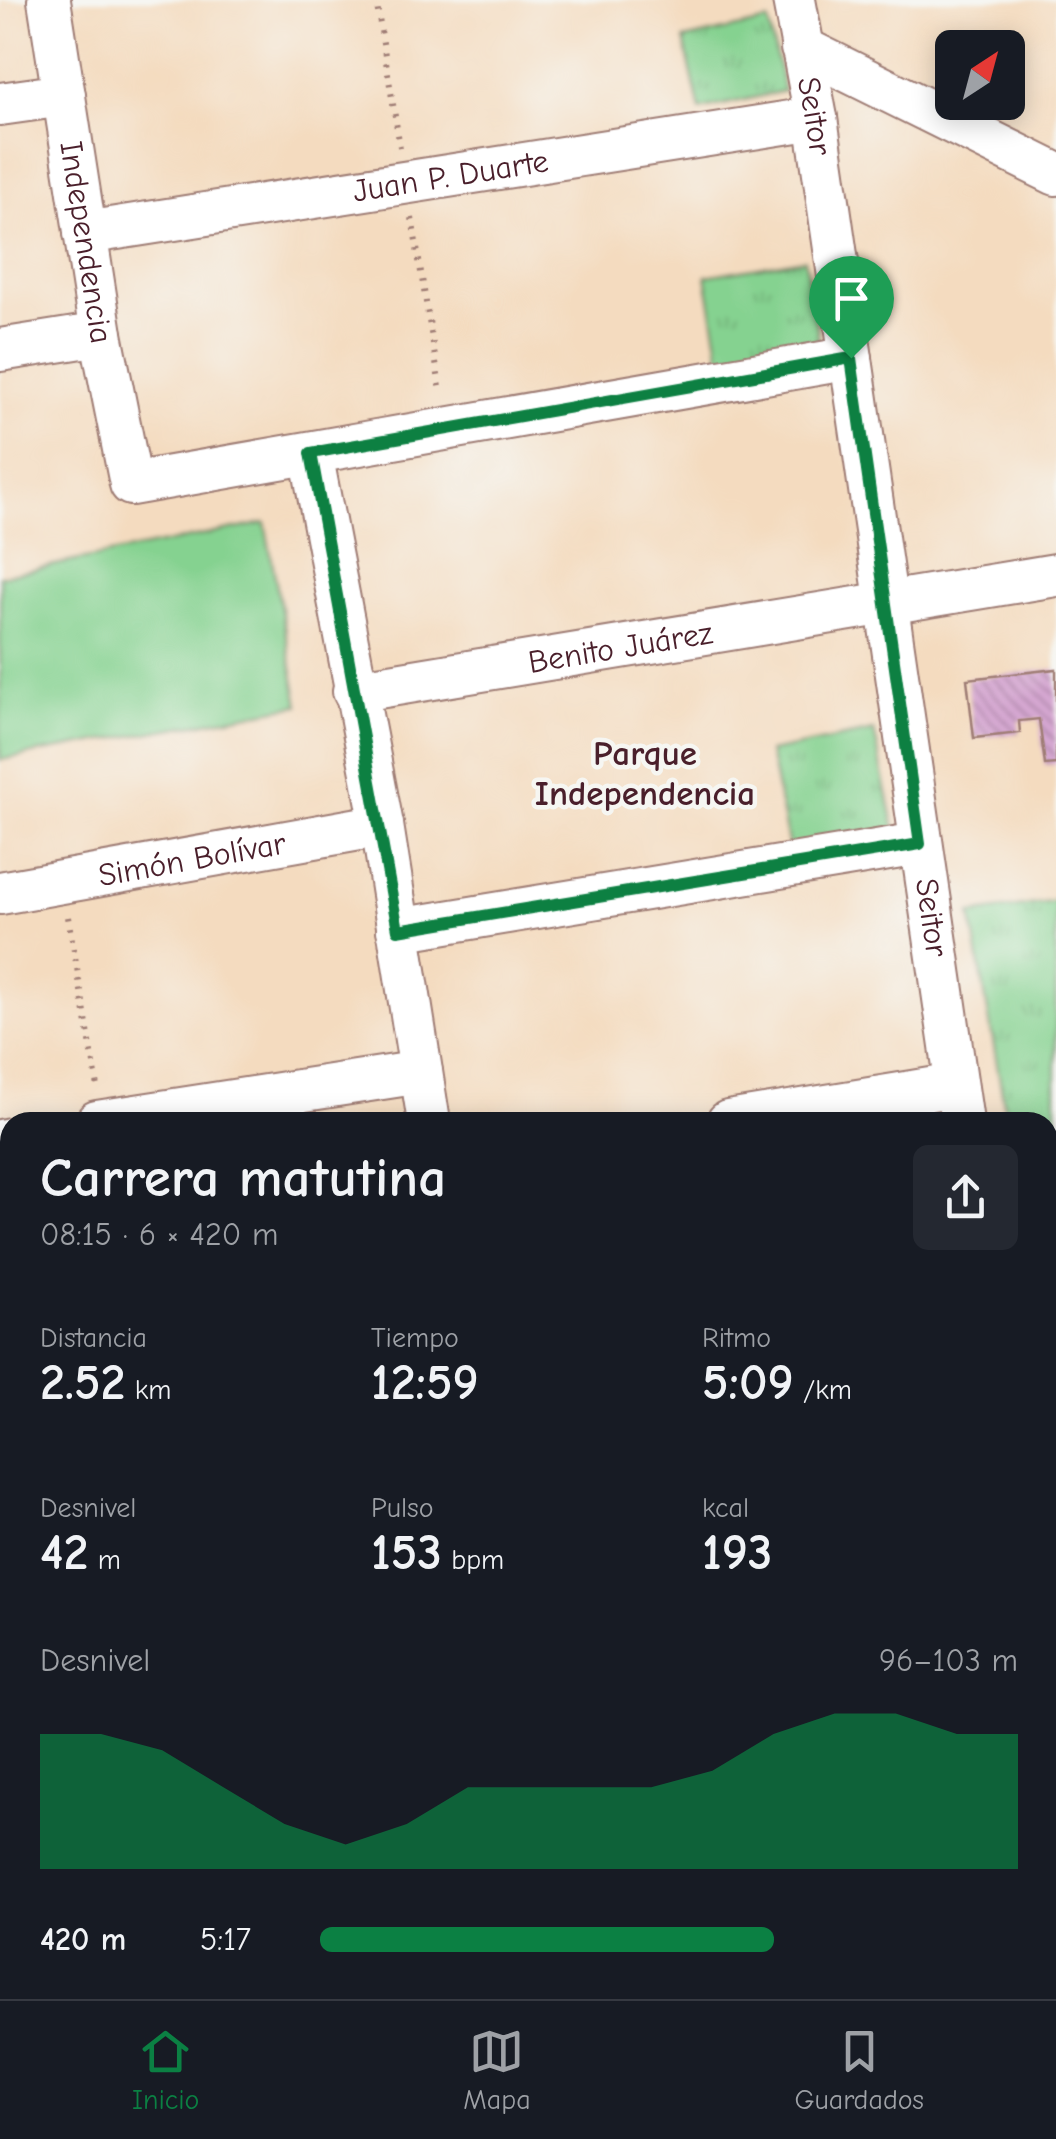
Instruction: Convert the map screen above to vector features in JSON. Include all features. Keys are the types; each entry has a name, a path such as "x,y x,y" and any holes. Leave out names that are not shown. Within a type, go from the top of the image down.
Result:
{"street":[{"name":"Independencia","path":"49,0 100,334 131,484 311,453"},
{"name":"Seitor","path":"794,0 816,118 959,1104"},
{"path":"802,48 1056,174"},
{"path":"0,104 64,95"},
{"name":"Juan P. Duarte","path":"84,233 816,118"},
{"path":"0,350 100,334"},
{"path":"427,1112 382,825 311,453 851,358"},
{"name":"Benito Juárez","path":"354,691 1056,575"},
{"name":"Simón Bolívar","path":"0,893 382,825"},
{"path":"398,930 920,844"},
{"path":"164,1112 420,1072"},
{"path":"856,1112 959,1104"}],"path":[{"path":"62,881 98,1112"}],"green space":[{"path":"768,21 784,91 700,110 684,40"},
{"path":"805,259 822,356 723,372 706,276"},
{"path":"265,523 299,705 0,760 0,576"},
{"path":"874,731 895,830 790,852 769,752"},
{"path":"1056,901 1056,1112 1005,1112 971,914"}],"building":[{"path":"1056,669 1056,764 1045,765 1039,719 1019,721 1020,733 974,738 967,679"}],"district":[{"name":"Parque Independencia","path":"645,773"}],"route":[{"path":"851,358 920,844 398,930 382,825 311,453 851,358"}]}
